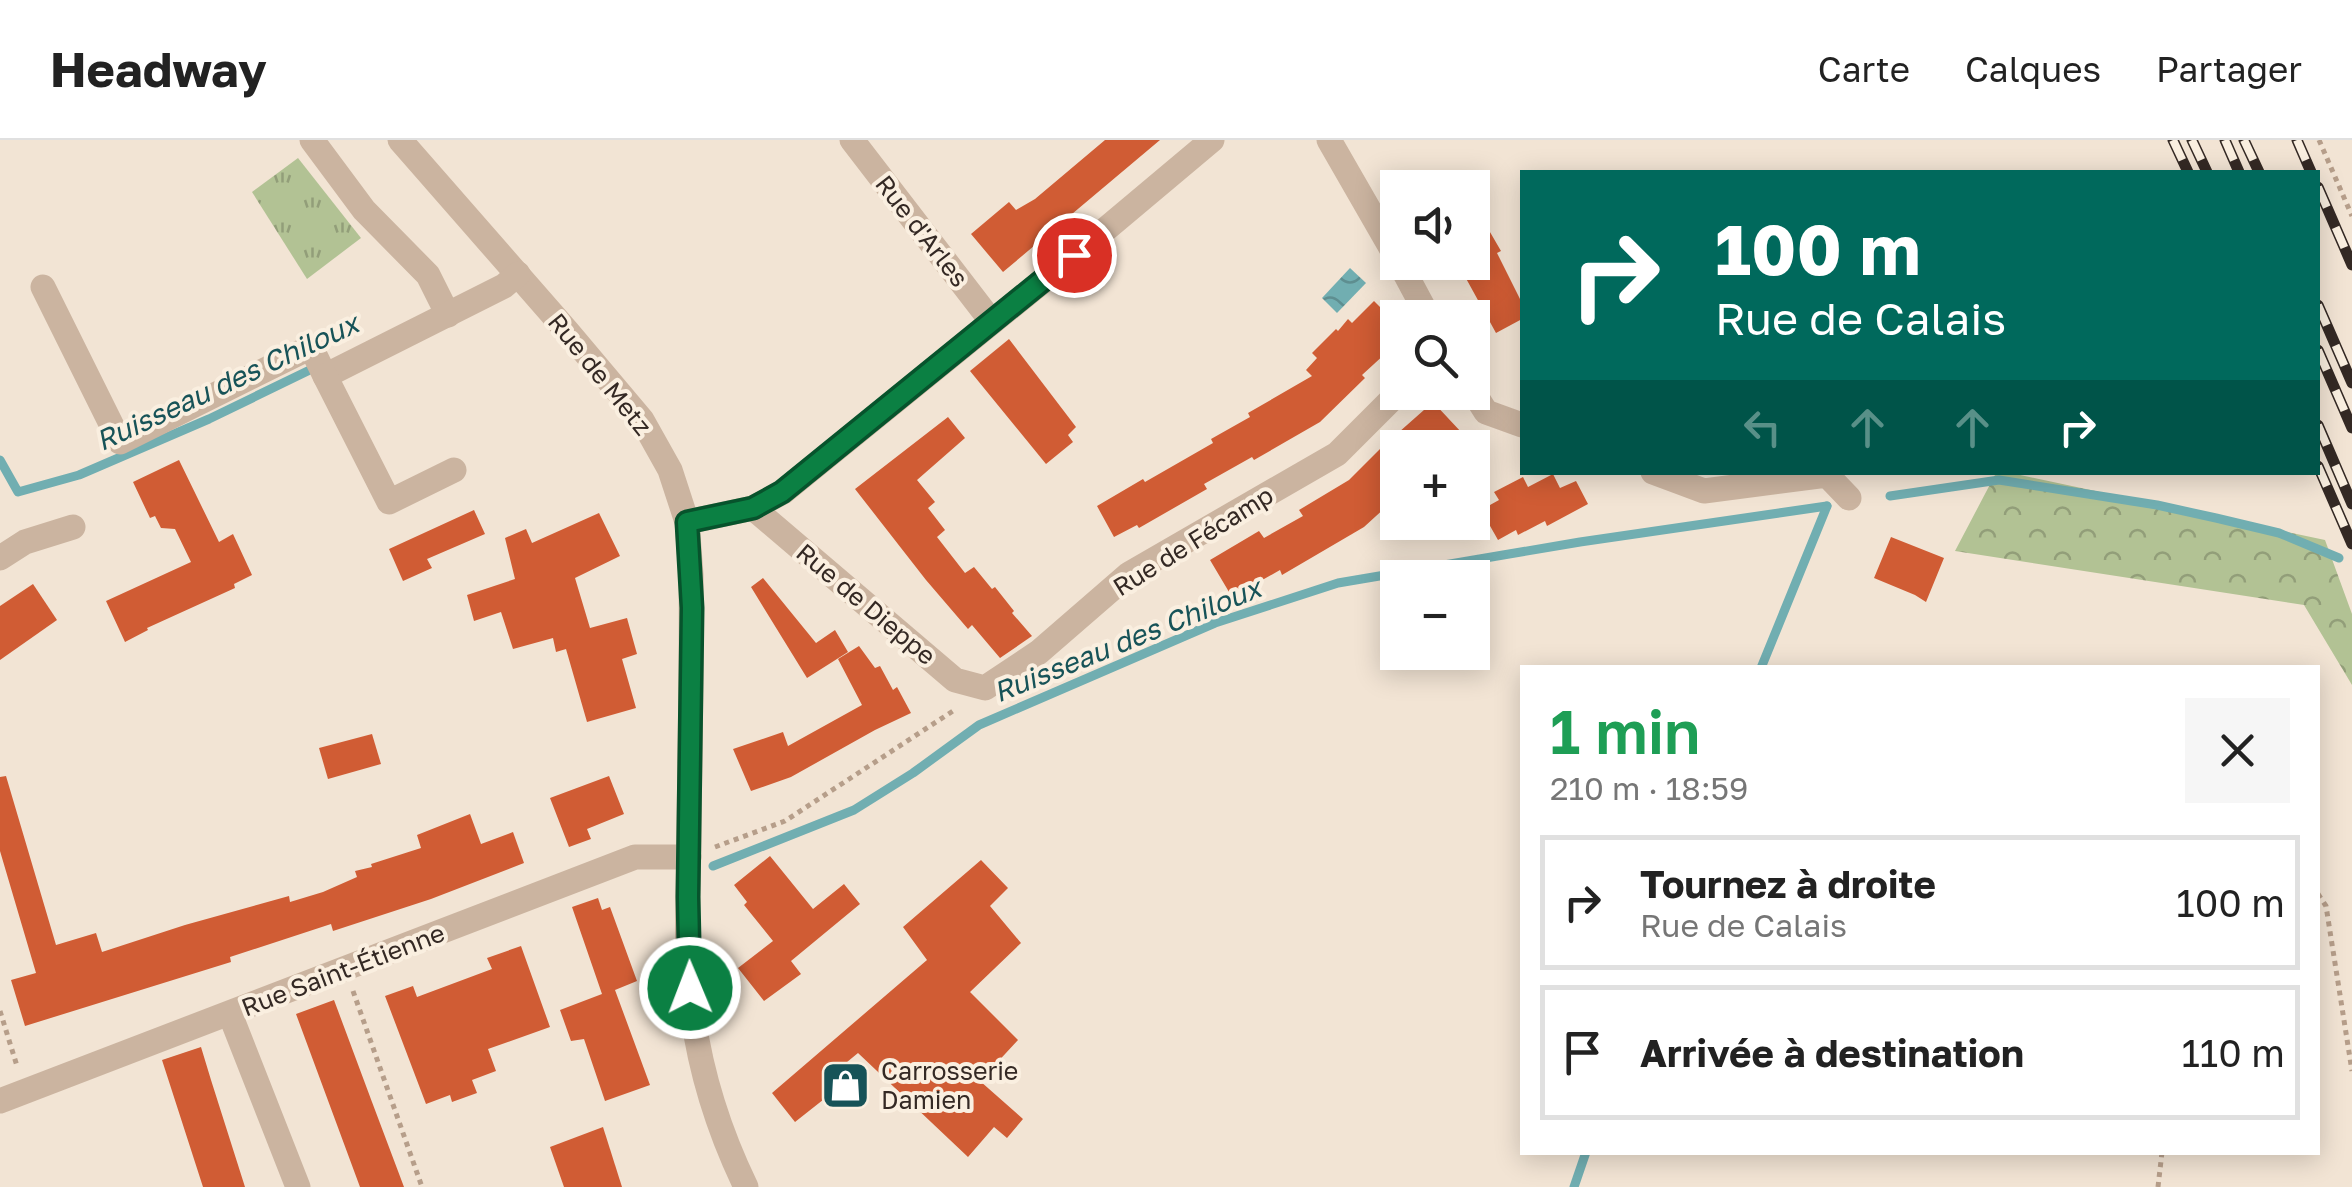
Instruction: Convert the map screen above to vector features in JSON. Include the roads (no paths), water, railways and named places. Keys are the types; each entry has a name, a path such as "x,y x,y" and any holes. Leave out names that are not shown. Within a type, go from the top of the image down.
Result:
{"street":[{"path":"312,140 364,210 428,275 448,314"},
{"name":"Rue de Metz","path":"400,140 642,420 670,470 687,522 692,608 690,988 712,1104 746,1187"},
{"name":"Rue d'Arles","path":"852,140 992,322"},
{"path":"687,522 753,508 782,492 1212,140"},
{"path":"1330,140 1380,229"},
{"path":"326,376 504,286 518,274"},
{"path":"43,288 120,442 311,347 388,502 454,470"},
{"name":"Rue de Fécamp","path":"985,688 1040,652 1129,574 1337,454 1380,410"},
{"path":"1485,410 1520,424"},
{"path":"1661,475 1704,491 1827,475 1849,498"},
{"name":"Rue de Dieppe","path":"753,508 955,680 985,688"},
{"path":"0,558 25,542 73,527"},
{"name":"Rue Saint-Étienne","path":"0,1100 635,858 689,857"},
{"path":"230,1014 298,1187"}],"water":[{"path":"1350,268 1366,283 1337,313 1322,298"}],"waterway":[{"name":"Ruisseau des Chiloux","path":"0,460 18,492 79,475 318,366"},
{"path":"1890,496 1999,480 2216,518 2279,533 2339,558"},
{"path":"1762,665 1827,506"},
{"name":"Ruisseau des Chiloux","path":"713,866 854,810 979,725 1215,623 1338,583 1827,506"},
{"path":"1574,1187 1585,1155"}],"railway":[{"path":"2173,140 2187,170"},
{"path":"2192,140 2206,170"},
{"path":"2225,140 2238,170"},
{"path":"2244,140 2258,170"},
{"path":"2297,140 2310,170"},
{"path":"2320,192 2352,265"},
{"path":"2320,310 2352,383"},
{"path":"2320,355 2352,428"},
{"path":"2320,430 2352,504"},
{"path":"2320,471 2352,544"}],"place":[{"name":"Carrosserie Damien","path":"846,1085"}]}
